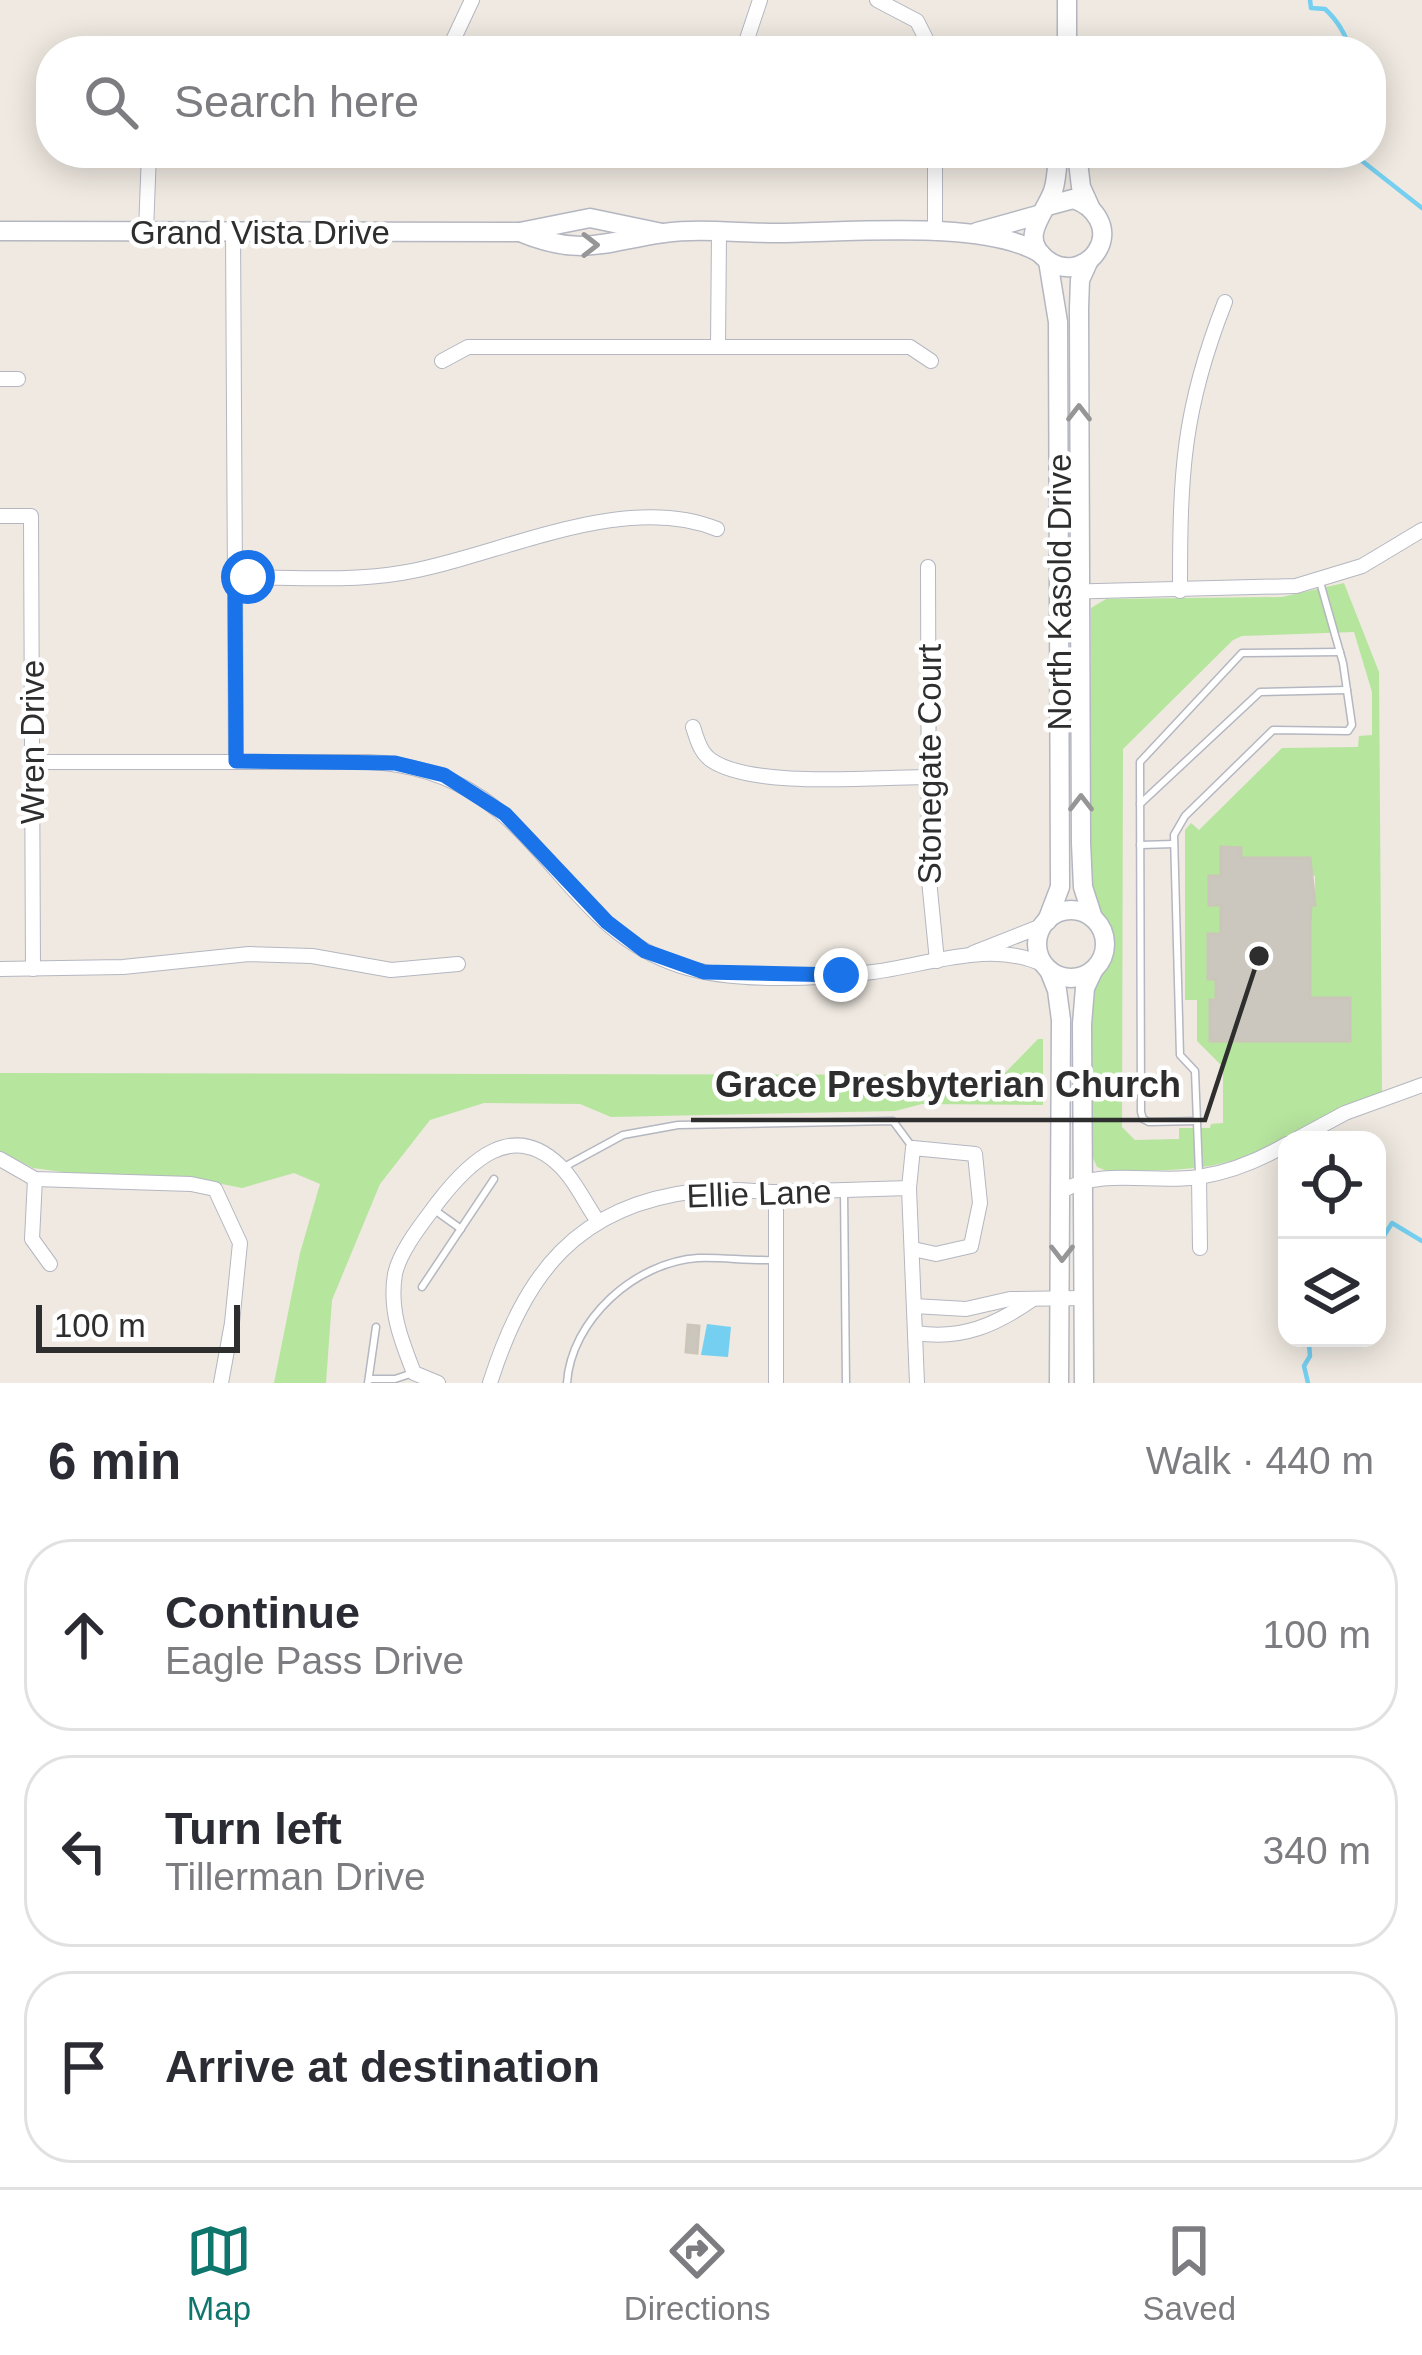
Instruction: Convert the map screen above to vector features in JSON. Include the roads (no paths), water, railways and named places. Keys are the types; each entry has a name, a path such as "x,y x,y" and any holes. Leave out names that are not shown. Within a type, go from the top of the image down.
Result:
{"main road":[{"path":"1067,0 1067,36"},
{"path":"1057,168 1055,184 1034,235 1044,257 1069,267 1088,260 1100,246 1102,234 1081,187 1079,168"},
{"path":"1042,210 1073,199 1090,207"},
{"name":"Grand Vista Drive","path":"973,233 1042,210"},
{"name":"Grand Vista Drive","path":"0,231 520,232 590,218 662,233"},
{"name":"Grand Vista Drive","path":"520,232 590,248 662,233 973,233 1023,244 1044,257"},
{"name":"North Kasold Drive","path":"1044,257 1058,322 1060,887 1045,923"},
{"name":"North Kasold Drive","path":"1088,260 1079,290 1081,863 1085,899 1093,919"},
{"path":"1059,1383 1061,1020 1037,945 1045,923 1070,910 1093,919 1106,942 1083,1002 1084,1383"},
{"path":"1047,967 1071,978 1093,970"}],"street":[{"path":"455,36 472,0"},
{"path":"747,36 760,0"},
{"path":"878,0 917,21 924,36"},
{"path":"146,231 148,168"},
{"path":"934,168 935,233"},
{"path":"233,232 236,761"},
{"path":"718,347 719,233"},
{"path":"1180,591 1184,446 1203,358 1225,302"},
{"path":"442,361 468,346 910,347 931,361"},
{"path":"0,379 18,379"},
{"name":"Wren Drive","path":"0,516 31,516 33,969"},
{"path":"235,577 401,573 540,533 617,521 694,519 717,529"},
{"path":"1058,592 1272,589 1320,582 1362,566 1422,530"},
{"name":"Stonegate Court","path":"928,567 930,907 937,961"},
{"path":"693,727 701,750 711,760 747,774 928,777"},
{"path":"32,761 395,763 444,775 505,814 624,937 682,967 730,975 841,975 968,955 1018,955 1047,967"},
{"path":"968,955 1045,923"},
{"path":"0,968 123,967 250,953 312,956 392,970 458,964"},
{"path":"1311,1131 1345,1113 1422,1085"},
{"path":"438,1383 414,1373 395,1325 395,1270 462,1171 483,1154 517,1145 543,1153 562,1168 597,1220"},
{"path":"913,1249 936,1254 970,1246 980,1203 975,1154 913,1148 909,1188 917,1383"},
{"path":"1062,1191 1083,1179 1199,1177 1246,1164 1278,1148"},
{"path":"0,1160 35,1180 191,1184 215,1190 240,1243 221,1383"},
{"path":"1199,1177 1200,1248"},
{"path":"35,1180 32,1239 50,1264"},
{"name":"Ellie Lane","path":"490,1383 509,1324 546,1265 597,1220 637,1204 698,1190 909,1188"},
{"path":"776,1192 776,1383"},
{"path":"914,1306 966,1309 1035,1298 1083,1298"},
{"path":"916,1333 943,1337 972,1332 1035,1298"}],"lane":[{"path":"1199,1177 1195,1071 1180,1055 1174,835 1185,816 1273,730 1348,730 1352,725 1340,652 1320,582"},
{"path":"1198,1121 1143,1120 1140,762 1242,653 1340,652"},
{"path":"1140,804 1260,692 1347,691"},
{"path":"1140,845 1174,844"},
{"path":"562,1168 623,1135 678,1125 892,1121 913,1148"},
{"path":"422,1286 494,1179"},
{"path":"844,1190 846,1383"},
{"path":"433,1209 461,1228"},
{"path":"567,1383 574,1347 588,1322 634,1280 697,1258 776,1260"},
{"path":"376,1327 368,1381 414,1373"}],"water":[{"path":"707,1324 731,1327 728,1357 701,1355"}],"waterway":[{"path":"1310,0 1311,8 1325,9 1345,36"},
{"path":"1371,168 1422,208"},
{"path":"1382,1239 1392,1223 1422,1241"},
{"path":"1308,1383 1304,1366 1309,1347"}],"place":[{"name":"Grace Presbyterian Church","path":"1259,956"}]}
